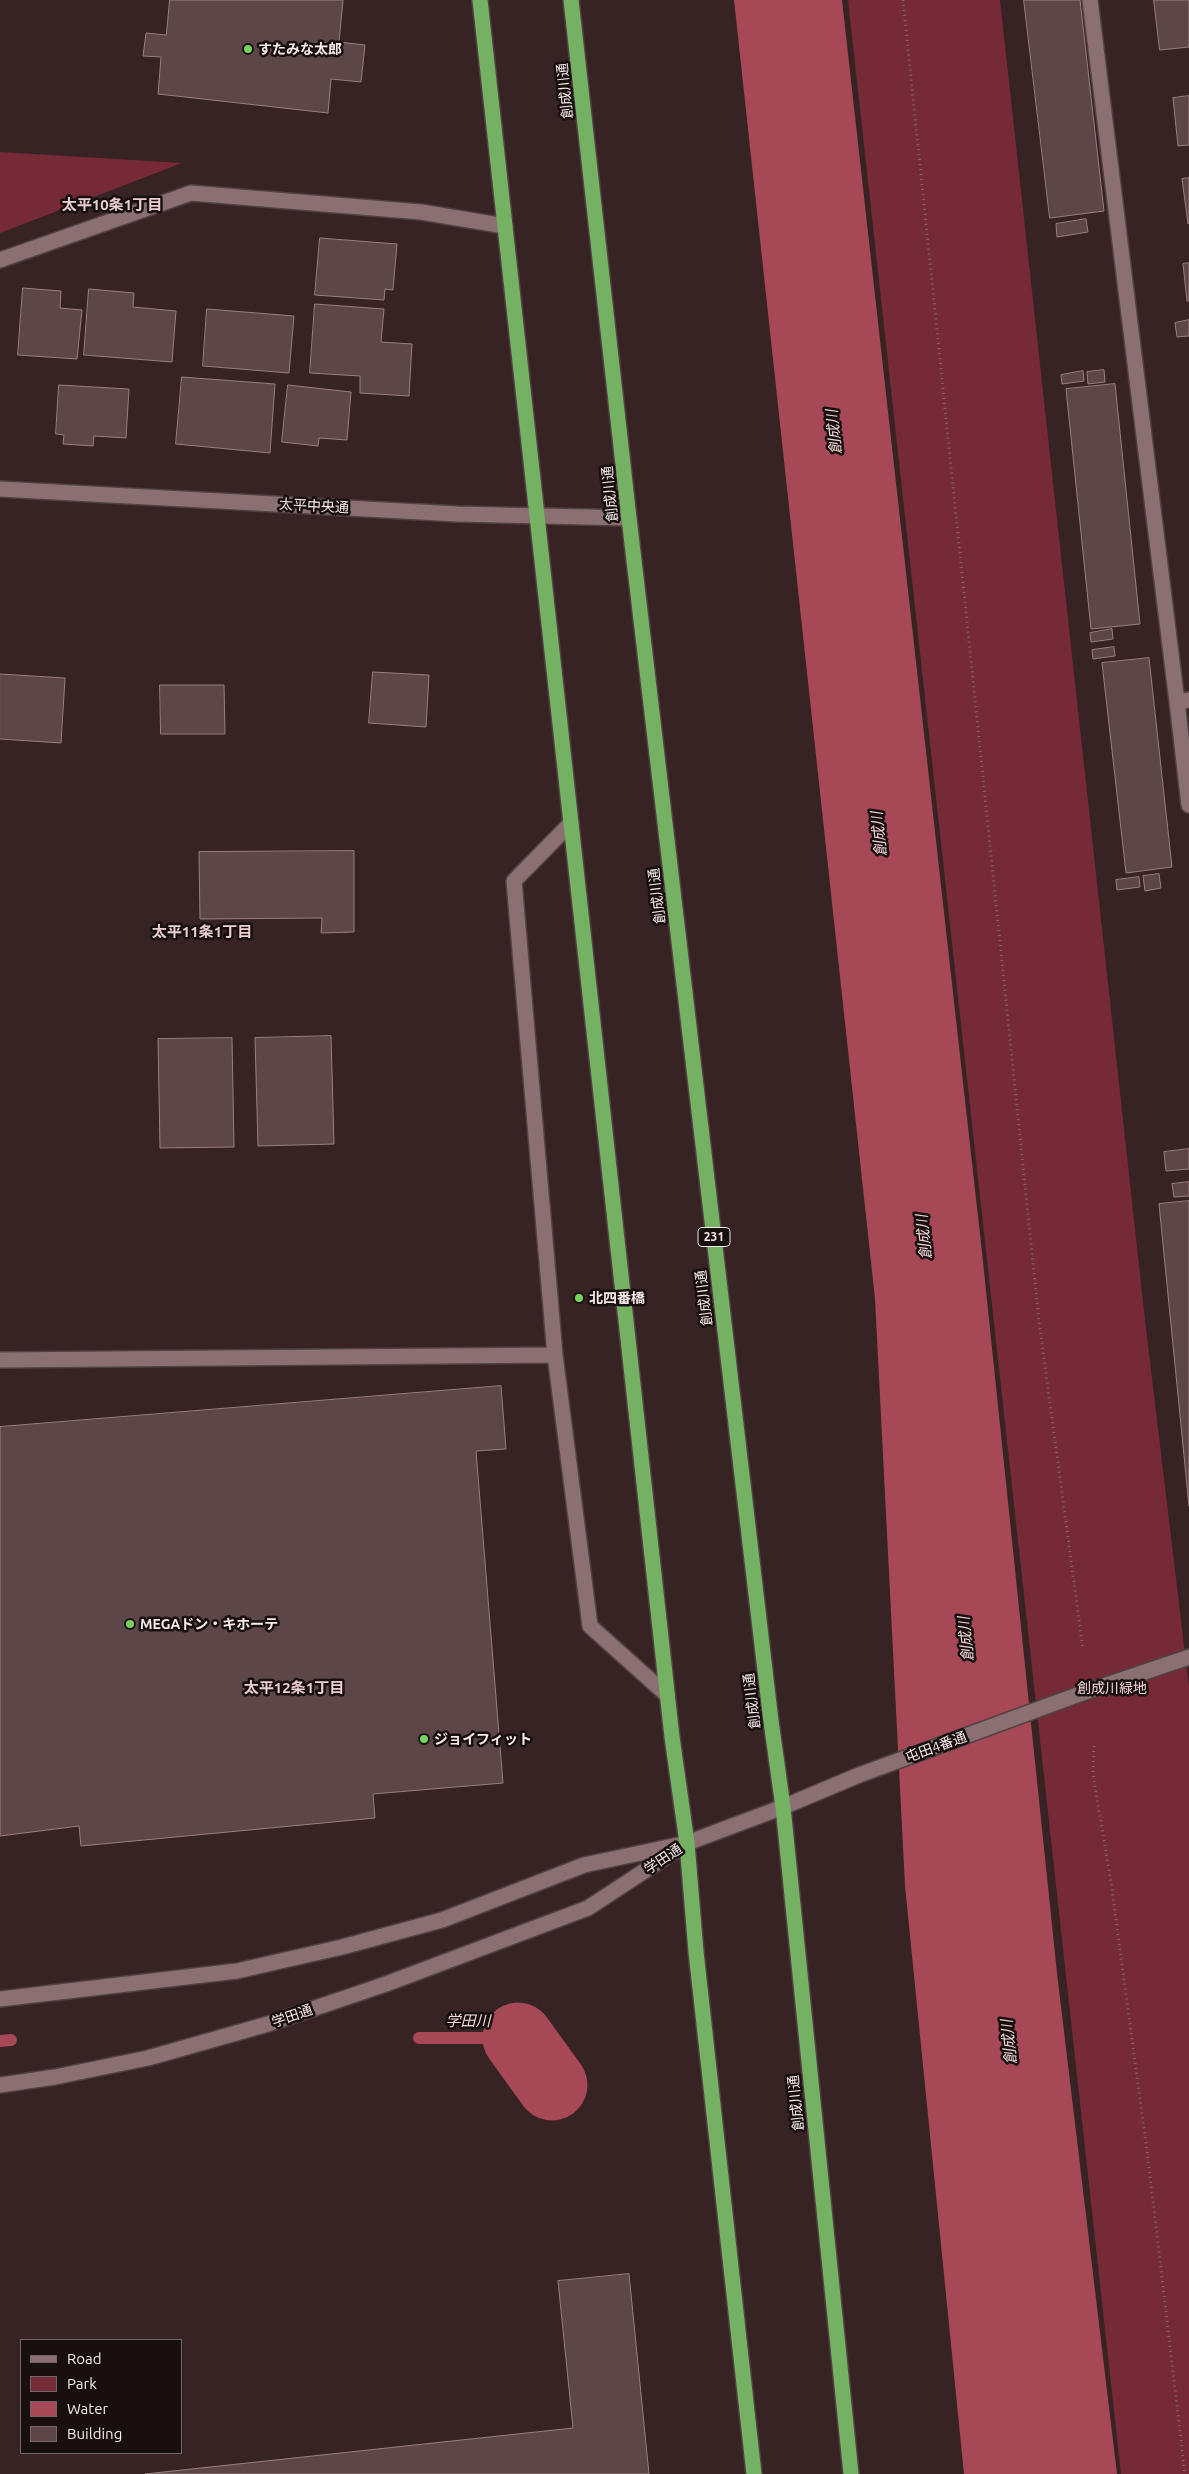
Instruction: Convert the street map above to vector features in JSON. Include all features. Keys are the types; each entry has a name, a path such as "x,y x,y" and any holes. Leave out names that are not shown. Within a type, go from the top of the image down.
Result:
{"highway":[{"path":"480,0 667,1695 686,1843 696,1952 754,2474"},
{"name":"創成川通","path":"571,0 629,518 768,1701 783,1807 851,2474"}],"street":[{"path":"1090,0 1183,701 1189,805"},
{"path":"0,260 191,193 421,212 505,226"},
{"name":"太平中央通","path":"0,489 537,517 629,518"},
{"path":"571,823 514,881 555,1355 590,1626 667,1695"},
{"path":"0,1360 555,1355"},
{"name":"屯田4番通","path":"686,1843 783,1807 876,1769 1082,1693 1189,1657"},
{"name":"学田通","path":"0,1999 246,1968 442,1920 584,1865 686,1843"},
{"name":"学田通","path":"0,2085 56,2077 148,2058 268,2024 386,1984 588,1908 686,1843"}],"path":[{"path":"904,0 1039,1321 1083,1650"},
{"path":"1094,1746 1093,1774 1111,1882 1150,2167 1185,2474"}],"green space":[{"name":"創成川緑地","path":"848,0 1000,0 1145,1320 1189,1687 1189,2474 1121,2474"},
{"path":"0,152 182,163 0,233"}],"water":[{"name":"創成川","path":"734,0 842,0 982,1252 1057,1973 1117,2474 964,2474 905,1886 875,1299"}],"building":[{"path":"170,0 343,0 339,42 365,45 361,82 331,79 328,113 158,94 161,57 143,56 146,33 166,35"},
{"path":"1024,0 1080,0 1104,211 1050,218"},
{"path":"1154,0 1189,0 1189,47 1160,50"},
{"path":"1189,96 1189,145 1178,146 1173,98"},
{"path":"1189,178 1189,223 1188,224 1182,179"},
{"path":"1086,219 1088,232 1057,237 1056,224"},
{"path":"320,238 397,244 393,290 385,289 384,300 315,295"},
{"path":"1189,263 1189,301 1187,301 1183,264"},
{"path":"23,288 61,291 60,308 82,310 77,359 18,355"},
{"path":"89,289 134,293 133,307 176,311 172,362 84,355"},
{"path":"315,304 384,309 381,342 412,344 409,396 360,393 360,376 310,373"},
{"path":"207,309 294,316 289,373 203,366"},
{"path":"1189,320 1189,336 1177,337 1175,323"},
{"path":"1104,370 1105,382 1088,384 1087,372"},
{"path":"1083,371 1084,381 1062,384 1061,375"},
{"path":"182,377 275,384 270,453 176,444"},
{"path":"1115,384 1140,624 1091,629 1066,389"},
{"path":"59,385 129,389 126,438 94,436 93,446 63,444 64,435 56,434"},
{"path":"288,385 351,392 347,440 319,438 318,446 282,442"},
{"path":"1112,629 1113,639 1091,642 1090,633"},
{"path":"1114,647 1115,656 1093,659 1092,650"},
{"path":"1149,658 1172,867 1126,873 1102,663"},
{"path":"373,672 429,675 426,727 369,723"},
{"path":"0,674 65,678 61,743 0,739"},
{"path":"160,685 224,685 225,734 161,734"},
{"path":"354,851 354,932 321,933 322,918 200,919 199,852"},
{"path":"1159,874 1161,888 1145,891 1143,876"},
{"path":"1139,877 1140,887 1117,890 1116,880"},
{"path":"331,1036 334,1144 258,1146 255,1038"},
{"path":"232,1038 234,1147 160,1148 158,1039"},
{"path":"1189,1149 1189,1169 1166,1171 1164,1152"},
{"path":"1189,1182 1189,1196 1174,1197 1172,1184"},
{"path":"1189,1201 1189,1506 1159,1204"},
{"path":"501,1386 506,1449 476,1451 503,1783 373,1794 375,1818 81,1846 79,1826 0,1836 0,1427"},
{"path":"629,2274 649,2474 145,2474 573,2428 558,2281"}],"waterway":[{"name":"学田川","path":"419,2038 518,2038"},
{"path":"518,2038 552,2085"},
{"name":"学田川","path":"0,2041 11,2040"}],"place":[{"name":"すたみな太郎","path":"248,49"},
{"name":"北四番橋","path":"579,1298"},
{"name":"MEGAドン・キホーテ","path":"130,1624"},
{"name":"ジョイフィット","path":"424,1739"}],"district":[{"name":"太平10条1丁目","path":"112,205"},
{"name":"太平11条1丁目","path":"202,932"},
{"name":"太平12条1丁目","path":"294,1688"}]}
